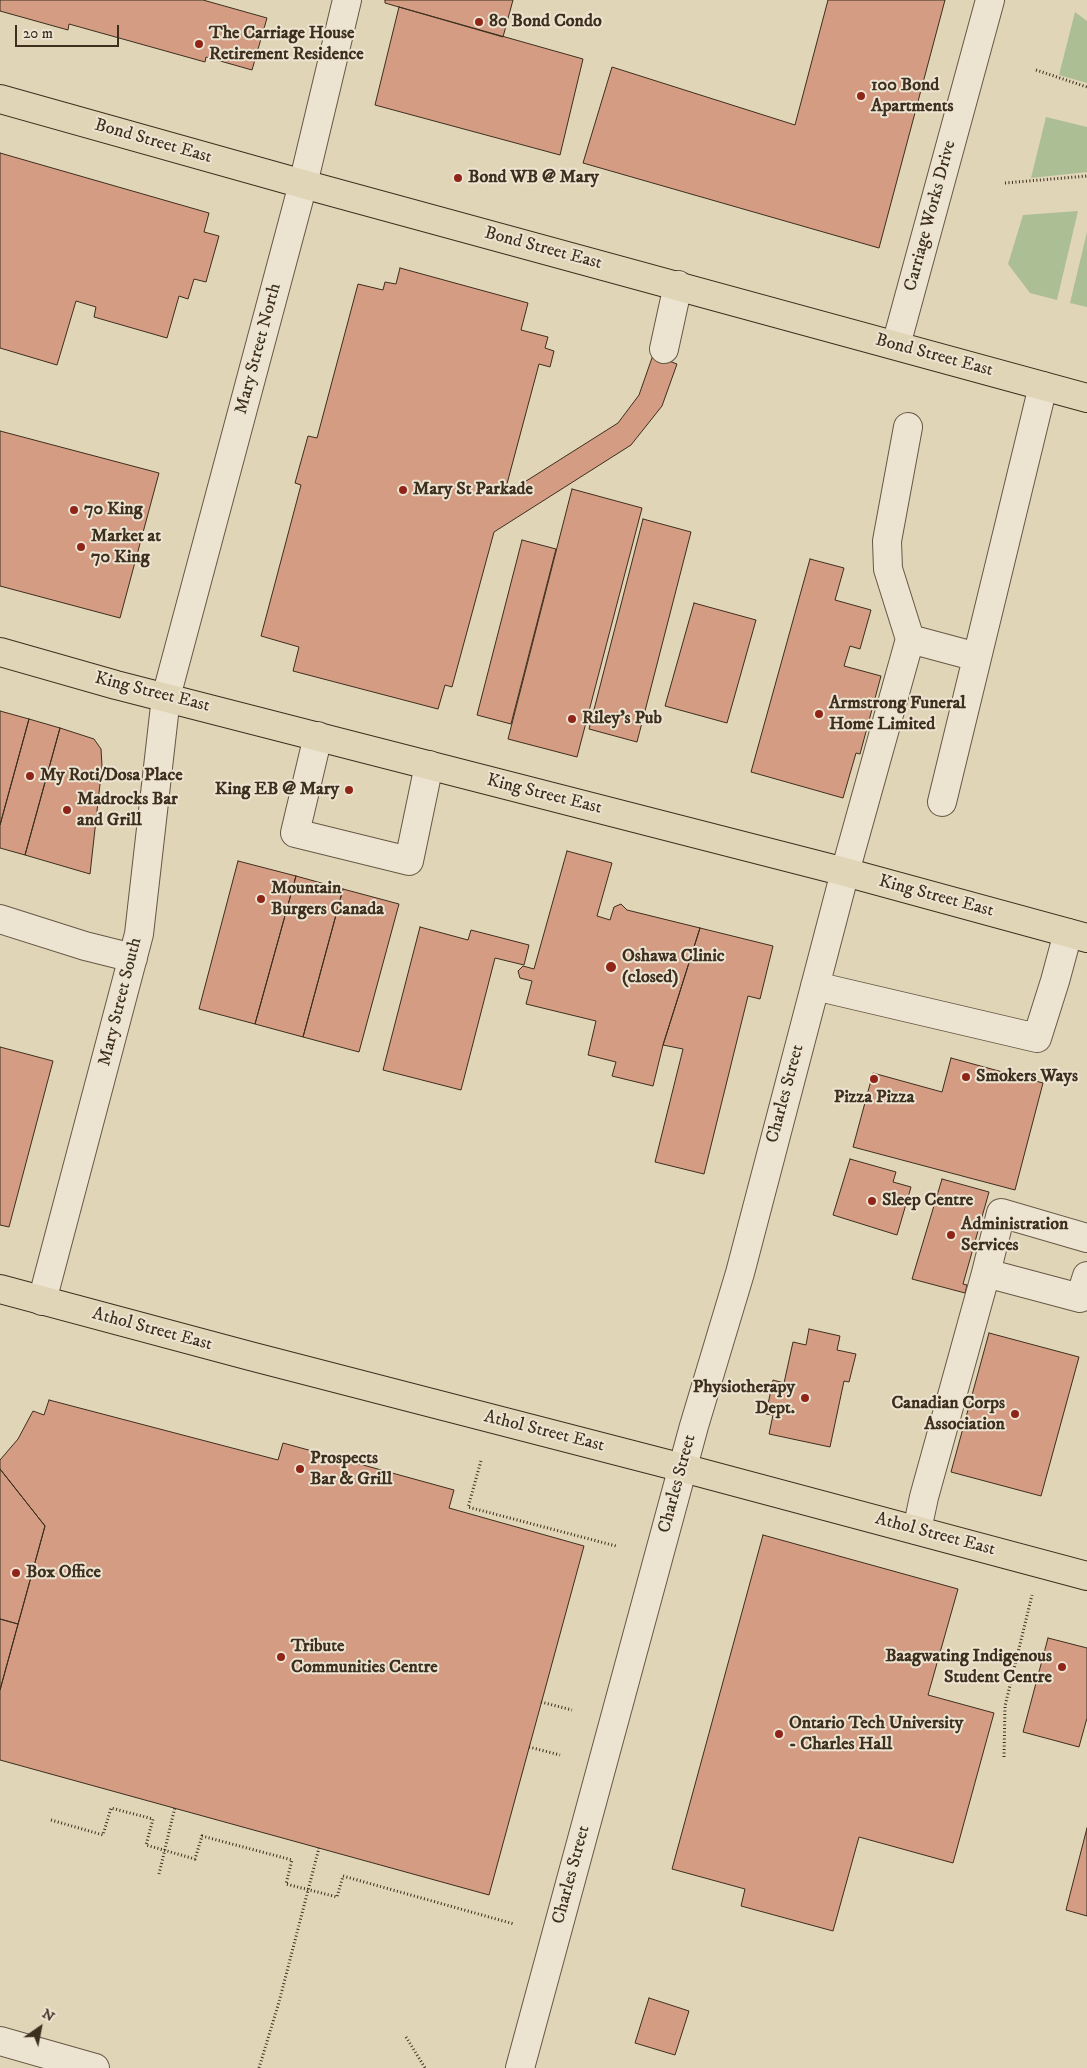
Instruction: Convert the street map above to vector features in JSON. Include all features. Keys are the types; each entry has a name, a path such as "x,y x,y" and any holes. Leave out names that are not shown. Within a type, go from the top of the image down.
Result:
{"main road":[{"name":"Bond Street East","path":"0,99 303,184 1087,398"},
{"name":"King Street East","path":"0,652 166,697 845,872 1077,935"},
{"name":"Athol Street East","path":"0,1289 1040,1562 1087,1576"}],"street":[{"name":"Mary Street North","path":"166,697 303,184 347,0"},
{"name":"Carriage Works Drive","path":"896,345 990,0"},
{"path":"664,349 678,285"},
{"path":"942,802 1044,386"},
{"path":"908,427 887,541 888,569 910,639 977,657"},
{"name":"Charles Street","path":"520,2068 694,1426 740,1273 845,872 910,639"},
{"name":"Mary Street South","path":"42,1301 139,934 166,697"},
{"path":"318,736 295,833 409,861 429,765"},
{"path":"0,918 85,946 133,958"},
{"path":"815,986 1037,1038 1077,935"},
{"path":"917,1530 924,1497 1001,1214 1087,1238"},
{"path":"986,1273 1080,1298 1087,1276"},
{"path":"0,2041 95,2068"}],"path":[{"path":"1036,70 1087,87"},
{"path":"1005,183 1087,176"},
{"path":"481,1461 468,1507 616,1546"},
{"path":"1004,1757 1005,1706 1040,1562"},
{"path":"541,1702 572,1710"},
{"path":"529,1747 560,1755"},
{"path":"159,1874 175,1807"},
{"path":"51,1820 103,1835 112,1808 153,1819 146,1845 195,1859 202,1836 292,1860 286,1884 337,1898 343,1876 514,1924"},
{"path":"259,2068 279,2002 319,1848"},
{"path":"406,2036 425,2068"}],"green space":[{"path":"1075,12 1087,21 1087,83 1059,75"},
{"path":"1046,117 1087,127 1087,172 1031,178"},
{"path":"1078,211 1057,300 1030,293 1008,264 1023,215"},
{"path":"1087,232 1087,307 1070,303"}],"building":[{"name":"The Carriage House Retirement Residence","path":"0,0 203,0 267,18 252,70 206,57 205,62 69,24 68,30 0,11"},
{"name":"80 Bond Condo","path":"385,0 513,0 503,37 385,3"},
{"name":"100 Bond Apartments","path":"828,0 945,0 879,248 583,163 612,67 795,125"},
{"path":"399,7 583,59 560,155 375,105"},
{"path":"0,153 209,213 204,232 219,236 206,282 194,279 188,299 179,296 167,338 94,317 96,307 76,301 57,365 0,348"},
{"name":"Mary St Parkade","path":"400,268 528,303 521,330 548,337 545,348 554,351 550,367 539,364 504,495 618,423 639,395 653,355 677,364 662,406 631,445 494,532 452,687 445,685 438,709 293,671 299,647 261,636 301,485 295,483 308,436 317,438 358,284 383,290 385,282 396,284"},
{"name":"70 King","path":"0,431 159,473 120,618 0,586"},
{"path":"572,489 642,508 577,757 508,739"},
{"path":"643,519 691,532 637,742 589,729"},
{"path":"522,540 556,549 511,724 477,715"},
{"name":"Armstrong Funeral Home Limited","path":"810,559 844,568 835,600 871,610 860,649 850,646 844,666 881,676 860,754 856,753 843,798 751,772"},
{"path":"694,603 756,620 727,723 665,706"},
{"path":"0,711 29,719 0,825"},
{"name":"My Roti/Dosa Place","path":"29,719 60,728 25,855 0,848 0,825"},
{"name":"Madrocks Bar and Grill","path":"60,728 94,739 101,749 102,766 90,874 25,855"},
{"name":"Oshawa Clinic (closed)","path":"567,851 612,863 597,916 610,920 614,907 621,904 627,910 700,928 663,1045 653,1086 612,1076 616,1062 588,1055 596,1021 526,1004 532,981 520,978 518,971 523,966 534,969"},
{"path":"238,861 296,876 255,1024 199,1009"},
{"path":"296,876 343,889 303,1037 255,1024"},
{"path":"343,889 399,904 359,1052 303,1037"},
{"path":"420,927 468,940 471,930 529,945 524,965 495,958 461,1090 383,1070"},
{"path":"700,928 773,946 760,999 748,996 704,1174 655,1162 683,1049 663,1045"},
{"path":"0,1047 53,1061 9,1227 0,1225"},
{"path":"951,1058 1043,1083 1015,1190 853,1147 873,1073 942,1092"},
{"name":"Sleep Centre","path":"850,1159 896,1172 893,1182 911,1187 897,1235 833,1215"},
{"name":"Administration Services","path":"942,1179 989,1192 963,1284 967,1285 965,1293 912,1279"},
{"name":"Physiotherapy Dept.","path":"809,1329 840,1336 837,1350 856,1354 849,1382 844,1381 830,1447 769,1434 773,1415 766,1414 773,1380 784,1383 793,1342 806,1345"},
{"name":"Canadian Corps Association","path":"989,1333 1079,1357 1041,1496 951,1472"},
{"name":"Tribute Communities Centre","path":"49,1400 278,1460 283,1443 454,1490 449,1508 584,1546 489,1895 0,1760 0,1690 45,1526 0,1469 0,1460 18,1439 33,1411 44,1415"},
{"name":"Box Office","path":"0,1469 45,1526 18,1624 0,1619"},
{"path":"763,1535 958,1589 928,1695 994,1713 953,1863 859,1837 833,1931 741,1906 745,1889 672,1869"},
{"path":"0,1619 18,1624 0,1690"},
{"path":"1048,1638 1087,1648 1087,1718 1079,1747 1023,1732"},
{"path":"1087,1828 1087,1916 1066,1910"},
{"path":"649,1998 689,2011 675,2055 635,2043"}],"place":[{"name":"80 Bond Condo","path":"479,22"},
{"name":"The Carriage House Retirement Residence","path":"199,44"},
{"name":"100 Bond Apartments","path":"861,96"},
{"name":"Bond WB @ Mary","path":"458,178"},
{"name":"Mary St Parkade","path":"403,490"},
{"name":"70 King","path":"74,510"},
{"name":"Market at 70 King","path":"81,547"},
{"name":"Armstrong Funeral Home Limited","path":"819,714"},
{"name":"Riley's Pub","path":"572,719"},
{"name":"My Roti/Dosa Place","path":"30,776"},
{"name":"King EB @ Mary","path":"349,790"},
{"name":"Madrocks Bar and Grill","path":"67,810"},
{"name":"Mountain Burgers Canada","path":"261,899"},
{"name":"Oshawa Clinic (closed)","path":"611,967"},
{"name":"Smokers Ways","path":"966,1077"},
{"name":"Pizza Pizza","path":"874,1079"},
{"name":"Sleep Centre","path":"872,1201"},
{"name":"Administration Services","path":"951,1235"},
{"name":"Physiotherapy Dept.","path":"805,1398"},
{"name":"Canadian Corps Association","path":"1015,1414"},
{"name":"Prospects Bar & Grill","path":"300,1469"},
{"name":"Box Office","path":"16,1573"},
{"name":"Tribute Communities Centre","path":"281,1657"},
{"name":"Baagwating Indigenous Student Centre","path":"1062,1667"},
{"name":"Ontario Tech University - Charles Hall","path":"779,1734"}]}
